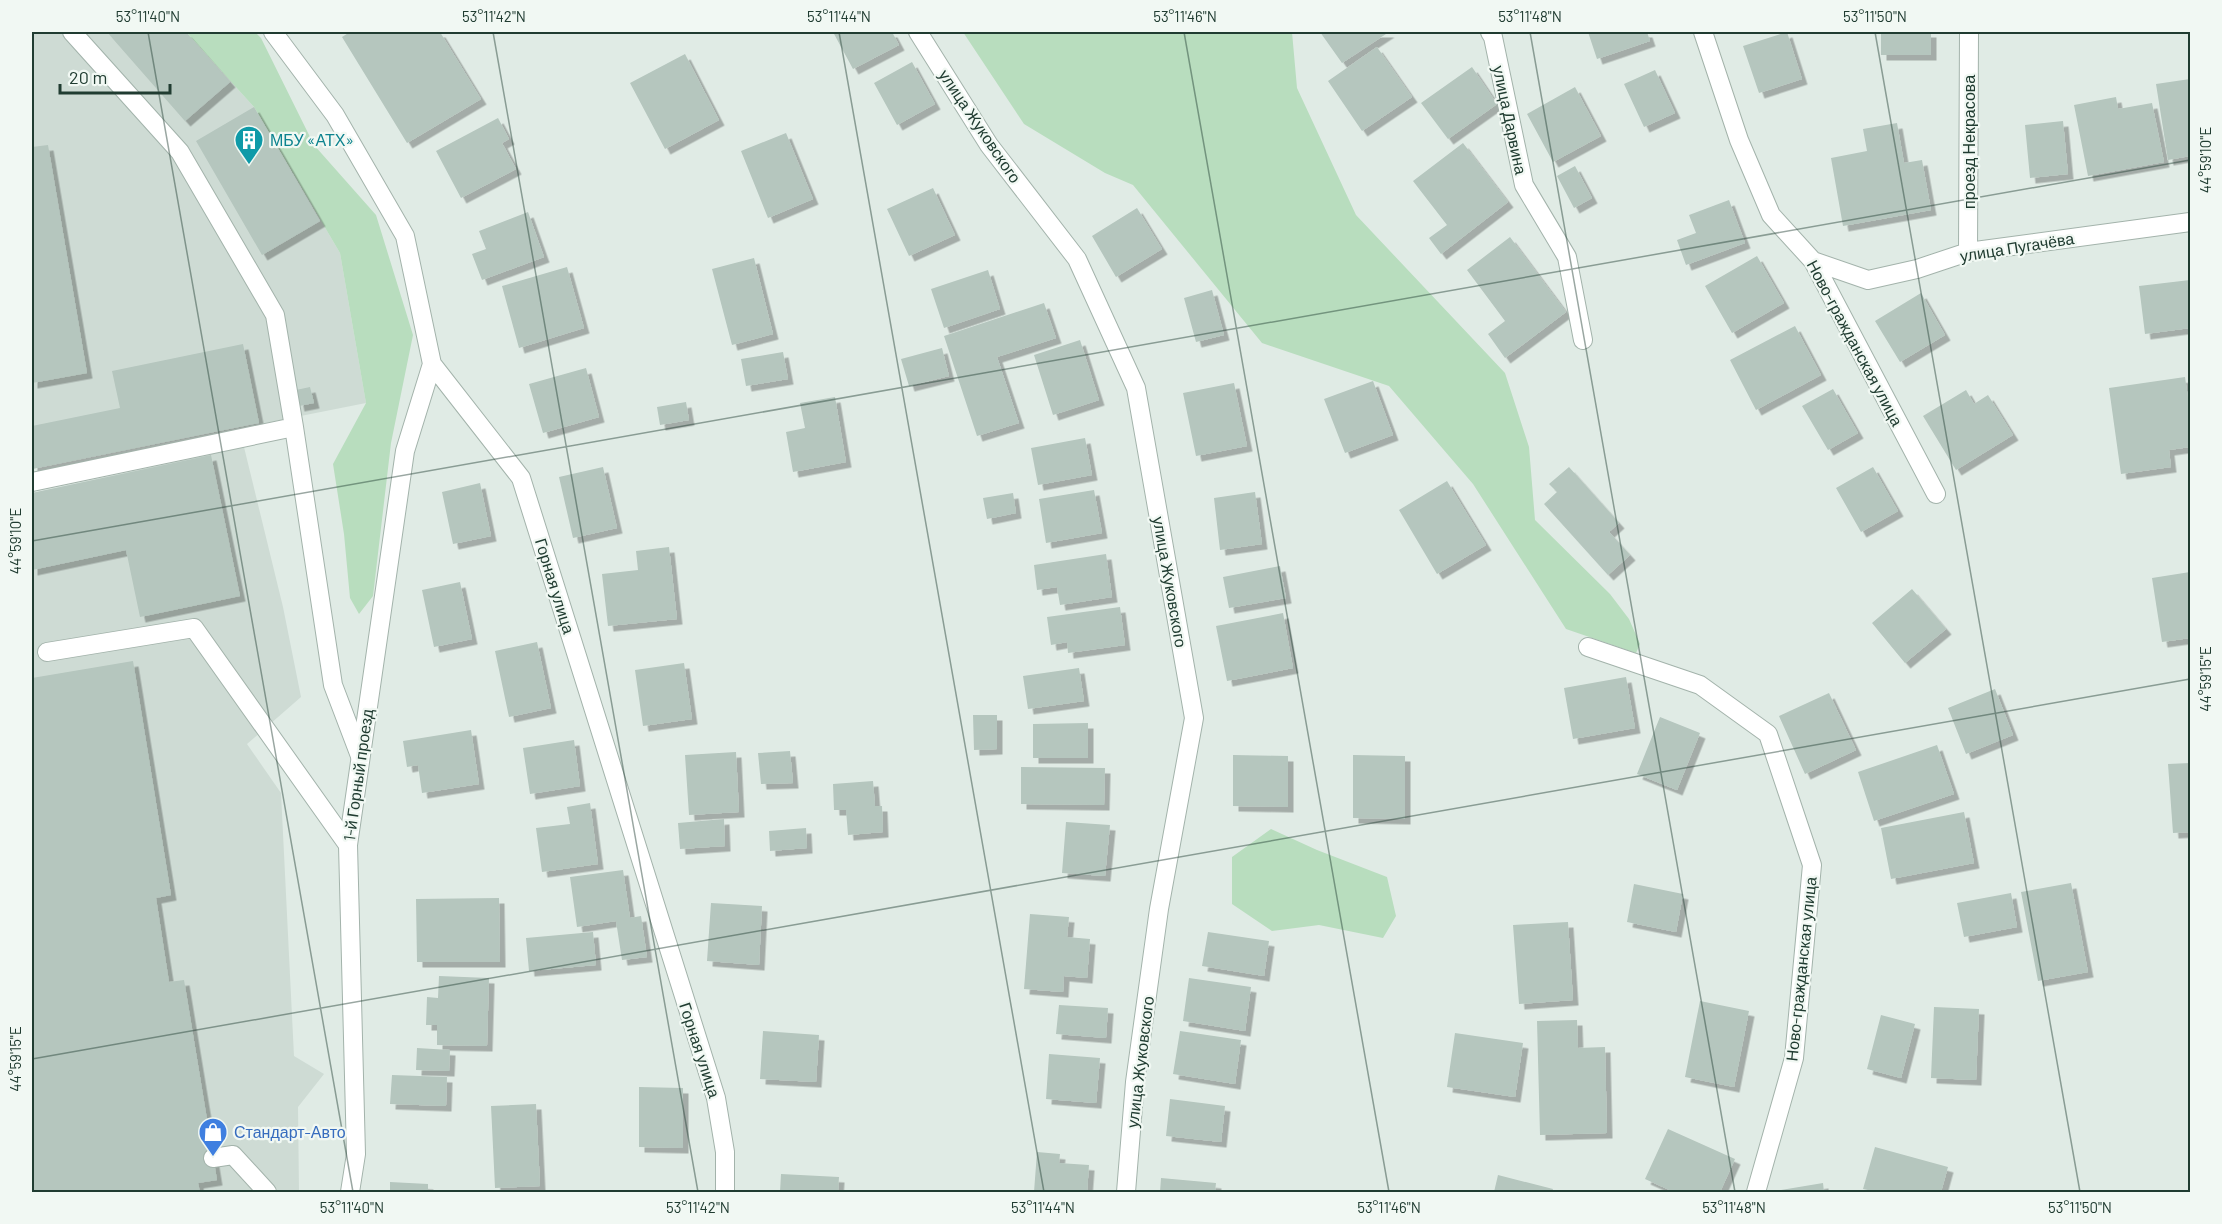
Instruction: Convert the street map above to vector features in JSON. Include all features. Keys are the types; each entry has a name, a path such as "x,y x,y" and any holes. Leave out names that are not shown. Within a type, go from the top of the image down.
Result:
{"street":[{"path":"72,32 180,152 275,315 333,685 360,756"},
{"name":"Горная улица","path":"273,32 335,115 405,236 432,364 521,478 716,1098 724,1152 725,1192"},
{"name":"улица Жуковского","path":"918,32 989,144 1077,259 1136,388 1194,718 1158,921 1135,1082 1126,1192"},
{"name":"улица Дарвина","path":"1490,32 1493,37 1524,185 1567,257 1582,340"},
{"name":"Ново-гражданская улица","path":"1703,32 1739,140 1771,215 1813,261 1936,494"},
{"name":"проезд Некрасова","path":"1968,252 1969,32"},
{"name":"улица Пугачёва","path":"1813,261 1868,280 1917,269 1968,252 2190,222"},
{"name":"1-й Горный проезд","path":"350,1192 356,1154 348,845 405,451 432,364"},
{"path":"32,482 294,427"},
{"path":"47,652 194,628 348,845"},
{"name":"Ново-гражданская улица","path":"1588,647 1700,685 1768,734 1812,865 1794,1058 1756,1192"},
{"path":"213,1158 233,1155 267,1192"}],"shaded area":[{"path":"32,32 186,32 254,107 340,253 366,403 32,469"},
{"path":"244,447 283,607 301,697 247,744 281,793 294,1056 324,1074 298,1107 299,1192 32,1192 32,493"}],"green space":[{"path":"186,32 255,32 261,38 314,145 376,215 413,335 391,443 373,596 359,614 350,598 344,534 333,464 366,403 340,253 254,107"},
{"path":"963,32 1292,32 1297,88 1356,215 1505,373 1529,447 1535,520 1610,594 1629,619 1640,644 1636,653 1566,629 1473,484 1389,386 1262,343 1133,185 1105,173 1024,124"},
{"path":"1271,829 1317,850 1387,877 1396,916 1383,938 1319,925 1272,931 1232,904 1232,857"}],"building":[{"path":"107,32 186,32 230,82 185,121"},
{"path":"350,32 440,32 481,99 407,143 342,37"},
{"path":"833,32 892,32 899,45 853,69"},
{"path":"1320,32 1389,32 1342,63"},
{"path":"1588,32 1647,32 1650,41 1597,59"},
{"path":"1787,32 1802,79 1759,93 1743,46"},
{"path":"1881,32 1931,32 1931,55 1881,55"},
{"path":"1377,47 1412,97 1362,131 1328,81"},
{"path":"685,54 719,120 665,149 630,83"},
{"path":"912,62 935,104 897,125 874,83"},
{"path":"1472,67 1497,104 1448,139 1421,103"},
{"path":"1655,70 1675,113 1644,127 1624,84"},
{"path":"2190,79 2190,156 2168,160 2156,84"},
{"path":"1575,87 1601,136 1553,162 1527,114"},
{"path":"2116,97 2118,109 2152,103 2164,162 2088,176 2074,105"},
{"name":"МБУ «АТХ»","path":"254,107 320,221 262,255 196,141"},
{"path":"498,118 509,139 502,143 516,169 461,198 436,151"},
{"path":"2063,121 2068,174 2030,178 2025,125"},
{"path":"1897,123 1904,163 1922,160 1931,210 1843,226 1831,158 1867,151 1863,129"},
{"path":"786,133 813,199 768,218 741,151"},
{"path":"1463,143 1508,202 1441,254 1429,238 1447,225 1413,181"},
{"path":"48,145 87,373 32,383 32,147"},
{"path":"1575,166 1592,198 1574,208 1557,176"},
{"path":"933,188 955,235 909,256 887,209"},
{"path":"1729,200 1745,243 1686,265 1677,240 1696,233 1689,215"},
{"path":"1137,208 1162,249 1116,277 1092,236"},
{"path":"528,212 544,257 482,280 472,254 486,249 479,231"},
{"path":"1510,237 1566,312 1505,358 1488,334 1505,321 1467,270"},
{"path":"1757,256 1784,303 1732,333 1705,286"},
{"path":"754,258 773,334 732,345 712,269"},
{"path":"567,267 584,328 519,348 502,286"},
{"path":"988,270 1000,309 944,328 931,289"},
{"path":"2190,280 2190,328 2145,334 2139,286"},
{"path":"1212,290 1224,335 1196,342 1184,298"},
{"path":"1921,293 1945,335 1900,362 1875,321"},
{"path":"1044,303 1056,338 997,357 1019,423 977,436 944,336"},
{"path":"1795,326 1821,375 1756,410 1730,360"},
{"path":"1080,340 1099,400 1053,415 1034,355"},
{"path":"243,344 259,423 32,469 32,426 120,408 112,371"},
{"path":"942,348 949,376 909,386 901,359"},
{"path":"783,352 788,379 746,386 741,359"},
{"path":"586,368 599,417 543,433 529,384"},
{"path":"2185,377 2190,412 2190,447 2169,450 2171,467 2121,474 2109,388"},
{"path":"1373,381 1393,435 1345,453 1324,399"},
{"path":"1234,383 1247,446 1196,456 1183,393"},
{"path":"310,387 314,403 299,406 296,390"},
{"path":"1833,389 1858,433 1828,450 1802,406"},
{"path":"1966,390 1974,404 1988,395 2013,435 1956,470 1923,416"},
{"path":"835,397 846,462 793,472 786,432 805,428 800,403"},
{"path":"686,402 689,420 660,425 657,407"},
{"path":"1085,438 1092,475 1038,485 1031,448"},
{"path":"211,455 240,596 140,617 126,550 32,570 32,493"},
{"path":"603,467 617,528 573,538 559,477"},
{"path":"1569,467 1619,523 1609,532 1630,555 1608,575 1544,504 1557,492 1549,484"},
{"path":"1873,467 1898,511 1861,532 1836,488"},
{"path":"1447,481 1486,545 1437,574 1399,510"},
{"path":"480,483 491,536 453,544 442,492"},
{"path":"1094,490 1102,533 1046,543 1039,499"},
{"path":"1255,492 1262,544 1220,550 1214,498"},
{"path":"1013,493 1016,513 987,519 983,498"},
{"path":"669,547 677,619 608,626 602,574 638,570 636,551"},
{"path":"1106,554 1112,597 1060,605 1057,587 1037,590 1034,565"},
{"path":"1280,566 1286,598 1229,608 1223,577"},
{"path":"2190,572 2190,638 2162,642 2152,578"},
{"path":"460,582 472,639 434,647 422,590"},
{"path":"1912,589 1946,629 1905,663 1872,623"},
{"path":"1120,607 1125,645 1068,653 1067,642 1051,645 1047,617"},
{"path":"1283,613 1293,668 1227,681 1216,626"},
{"path":"537,642 551,708 509,717 495,651"},
{"path":"133,661 171,895 156,898 169,982 184,980 217,1180 198,1183 200,1192 32,1192 32,678"},
{"path":"684,663 692,719 643,726 635,670"},
{"path":"1079,668 1084,701 1028,709 1023,676"},
{"path":"1626,677 1635,728 1573,739 1564,688"},
{"path":"1995,689 2013,735 1966,754 1948,708"},
{"path":"1829,693 1856,750 1805,774 1779,716"},
{"path":"973,715 997,715 997,749 974,750"},
{"path":"1660,717 1700,733 1677,790 1637,774"},
{"path":"1088,723 1088,758 1033,758 1033,724"},
{"path":"471,730 479,784 422,793 418,765 407,767 403,741"},
{"path":"574,740 580,786 530,794 523,748"},
{"path":"1937,745 1954,794 1874,821 1858,772"},
{"path":"790,751 793,783 761,784 758,753"},
{"path":"736,752 739,812 689,815 685,755"},
{"path":"1233,755 1288,756 1288,807 1233,806"},
{"path":"1353,755 1405,756 1405,819 1353,818"},
{"path":"2190,763 2190,832 2173,833 2168,764"},
{"path":"1021,767 1105,768 1104,805 1021,804"},
{"path":"873,781 875,806 882,806 883,832 848,835 846,810 834,810 833,784"},
{"path":"590,803 598,864 542,872 536,828 570,824 567,807"},
{"path":"1964,812 1974,863 1891,879 1881,828"},
{"path":"724,819 725,846 680,849 678,823"},
{"path":"1066,822 1110,825 1105,876 1062,873"},
{"path":"806,828 807,848 770,851 769,831"},
{"path":"623,870 630,918 641,916 647,957 622,960 616,921 577,927 570,877"},
{"path":"2071,883 2088,972 2038,981 2021,892"},
{"path":"1634,884 1683,894 1676,932 1627,922"},
{"path":"2011,893 2017,927 1964,937 1957,903"},
{"path":"499,898 500,962 417,962 416,899"},
{"path":"711,903 762,906 759,965 707,961"},
{"path":"1030,914 1069,917 1067,937 1090,939 1087,978 1064,976 1063,992 1024,989"},
{"path":"1568,922 1573,1000 1519,1004 1513,925"},
{"path":"593,932 596,965 529,971 526,938"},
{"path":"1208,932 1269,941 1264,976 1202,966"},
{"path":"439,976 489,978 487,1046 437,1045 437,1025 426,1025 427,997 438,998"},
{"path":"1189,978 1251,987 1245,1031 1183,1021"},
{"path":"1700,1001 1749,1011 1734,1087 1685,1077"},
{"path":"1059,1005 1108,1008 1106,1038 1056,1034"},
{"path":"1934,1007 1979,1009 1976,1080 1931,1078"},
{"path":"1881,1015 1915,1024 1901,1078 1867,1069"},
{"path":"1577,1020 1578,1048 1605,1047 1607,1133 1540,1135 1537,1021"},
{"path":"763,1031 819,1035 816,1082 760,1079"},
{"path":"1180,1031 1241,1040 1235,1084 1173,1074"},
{"path":"1455,1033 1523,1043 1515,1097 1447,1087"},
{"path":"417,1048 450,1050 449,1071 416,1070"},
{"path":"1049,1054 1100,1058 1096,1103 1046,1099"},
{"path":"392,1075 447,1077 446,1106 390,1104"},
{"path":"639,1087 683,1088 683,1148 639,1147"},
{"path":"1170,1099 1225,1106 1221,1142 1166,1136"},
{"path":"536,1104 540,1186 495,1188 491,1106"},
{"path":"1668,1129 1735,1159 1720,1192 1674,1192 1645,1179"},
{"path":"1875,1147 1948,1167 1941,1192 1877,1192 1863,1189"},
{"path":"1037,1152 1060,1154 1059,1163 1089,1165 1087,1192 1034,1192"},
{"path":"781,1174 839,1177 838,1192 780,1192"},
{"path":"1498,1175 1553,1189 1552,1192 1494,1192"},
{"path":"1161,1178 1216,1183 1215,1192 1160,1192"},
{"path":"390,1182 428,1184 428,1192 390,1192"},
{"path":"1823,1183 1824,1192 1775,1192 1775,1191"}],"place":[{"name":"МБУ «АТХ»","path":"249,166"},
{"name":"Стандарт-Авто","path":"213,1158"}]}
